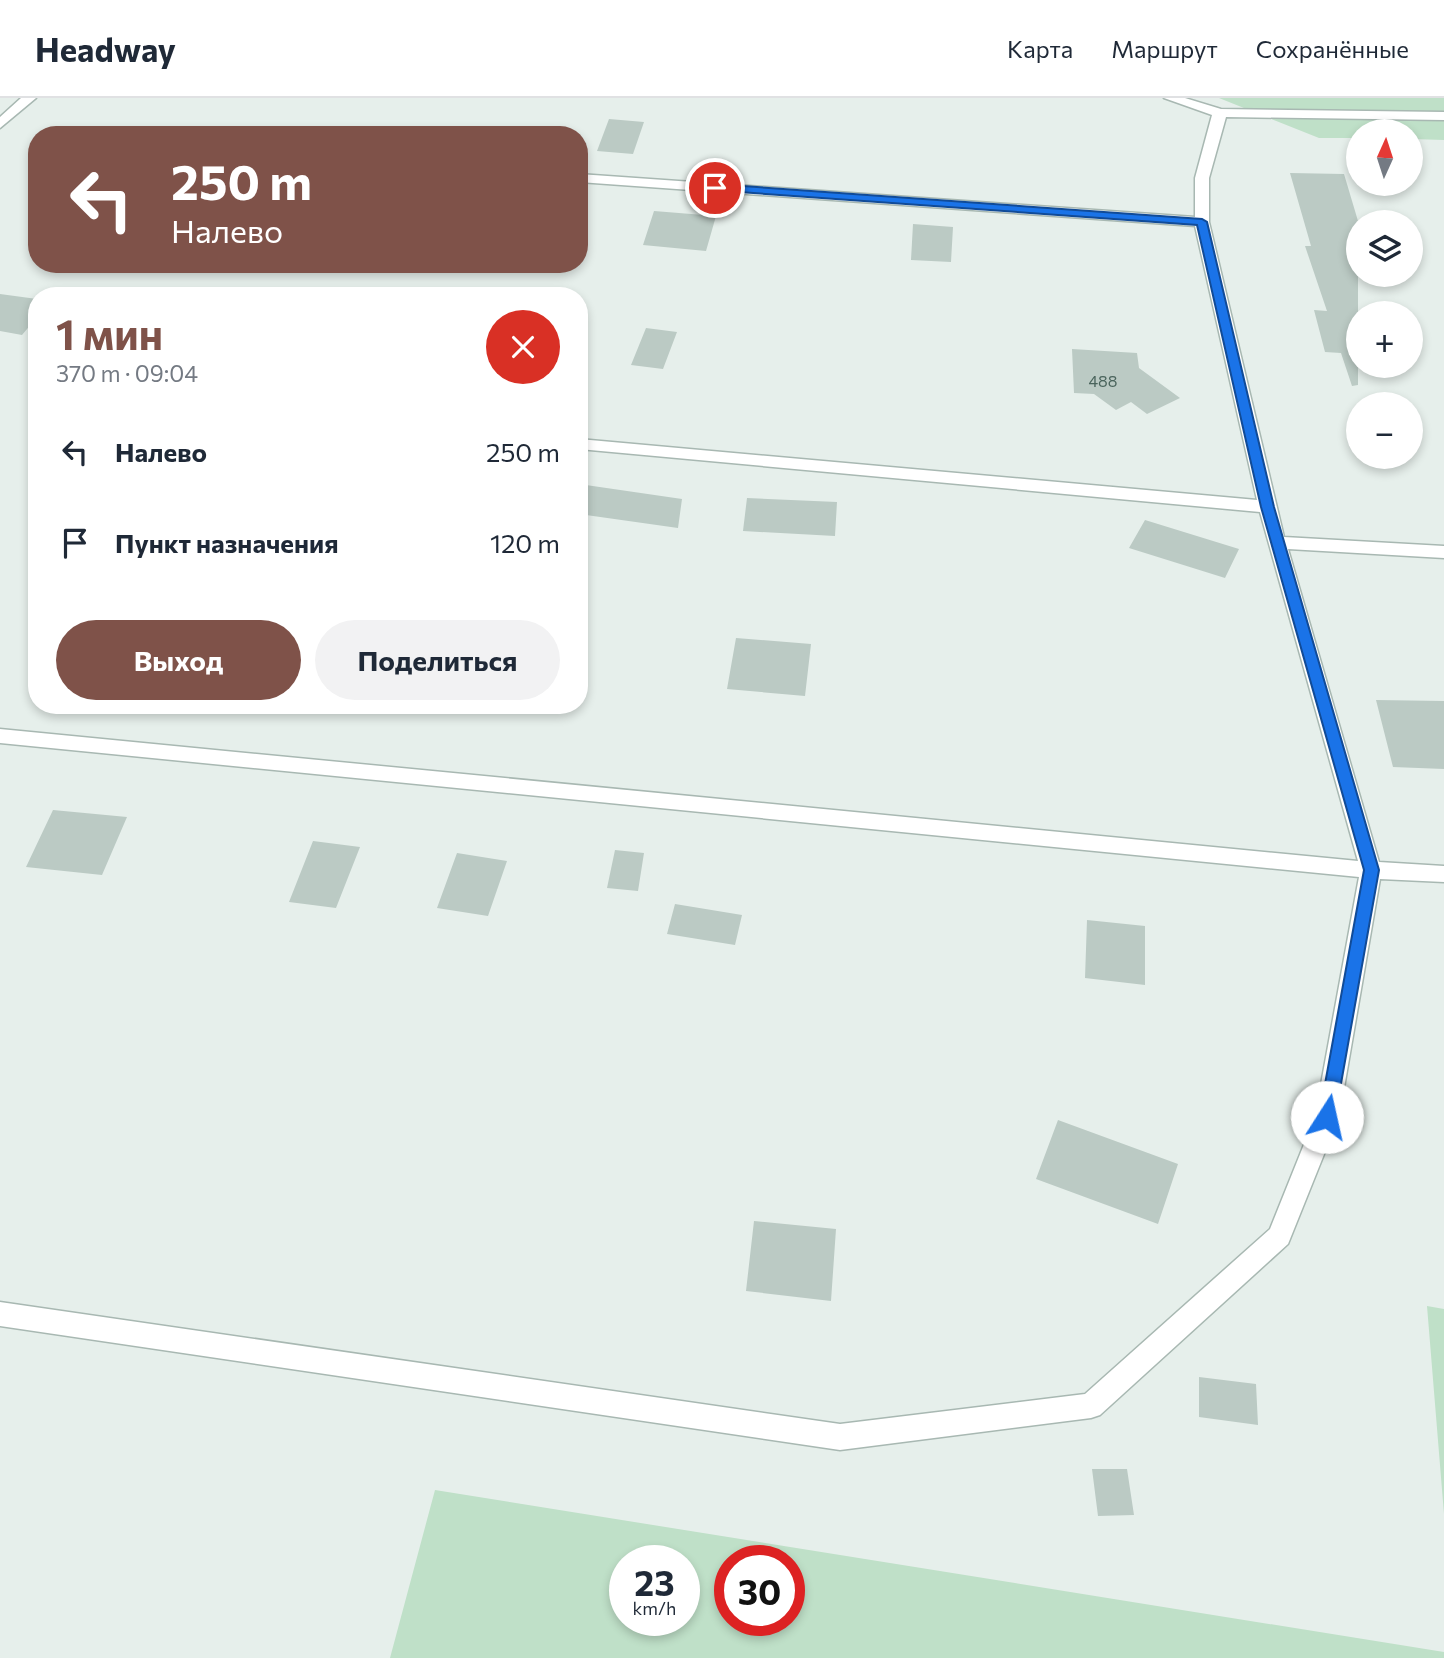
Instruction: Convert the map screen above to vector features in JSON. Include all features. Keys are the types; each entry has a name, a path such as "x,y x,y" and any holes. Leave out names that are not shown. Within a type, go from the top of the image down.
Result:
{"street":[{"path":"0,124 29,98"},
{"path":"1171,98 1220,113 1444,116"},
{"path":"0,1314 840,1437 1091,1406 1279,1236 1327,1117 1371,870 1267,507 1202,222 1202,178 1220,113"},
{"path":"588,179 1202,222"},
{"path":"588,445 1267,507"},
{"path":"1278,542 1444,552"},
{"path":"0,736 1371,870 1444,874"}],"green space":[{"path":"1219,98 1444,98 1444,140 1423,139 1423,119 1346,119 1346,138 1319,138"},
{"path":"1427,1306 1444,1309 1444,1514"},
{"path":"435,1490 778,1545 714,1545 714,1636 805,1636 805,1549 1444,1652 1444,1658 390,1658"}],"building":[{"path":"609,119 644,122 633,154 597,151"},
{"path":"1290,173 1344,174 1346,196 1351,196 1355,210 1346,210 1346,287 1358,287 1358,301 1346,301 1346,368 1341,353 1325,352 1314,310 1327,311 1305,246 1311,246"},
{"path":"654,211 716,216 706,251 643,245"},
{"path":"913,224 953,227 951,262 911,260"},
{"path":"0,294 28,298 28,328 22,335 0,331"},
{"path":"646,328 677,332 663,369 631,365"},
{"path":"1072,349 1137,353 1139,368 1180,398 1147,414 1131,402 1116,410 1094,394 1074,393"},
{"path":"1349,378 1358,378 1358,385 1352,386"},
{"path":"588,485 682,499 678,528 588,515"},
{"path":"747,498 837,502 835,536 743,531"},
{"path":"1145,520 1239,549 1225,578 1129,548"},
{"path":"736,638 811,644 805,696 727,689"},
{"path":"1376,700 1444,701 1444,769 1393,767"},
{"path":"53,810 127,817 102,875 26,867"},
{"path":"313,841 360,847 336,908 289,902"},
{"path":"615,850 644,853 638,891 607,888"},
{"path":"457,853 507,861 488,916 437,908"},
{"path":"675,904 742,915 735,945 667,934"},
{"path":"1087,920 1145,926 1145,985 1085,978"},
{"path":"1058,1120 1178,1164 1158,1224 1036,1179"},
{"path":"754,1221 836,1229 831,1301 746,1291"},
{"path":"1199,1377 1256,1384 1258,1425 1199,1417"},
{"path":"1092,1469 1127,1469 1134,1515 1098,1516"}],"route":[{"path":"715,188 1202,222 1267,507 1371,870 1327,1117"}]}
